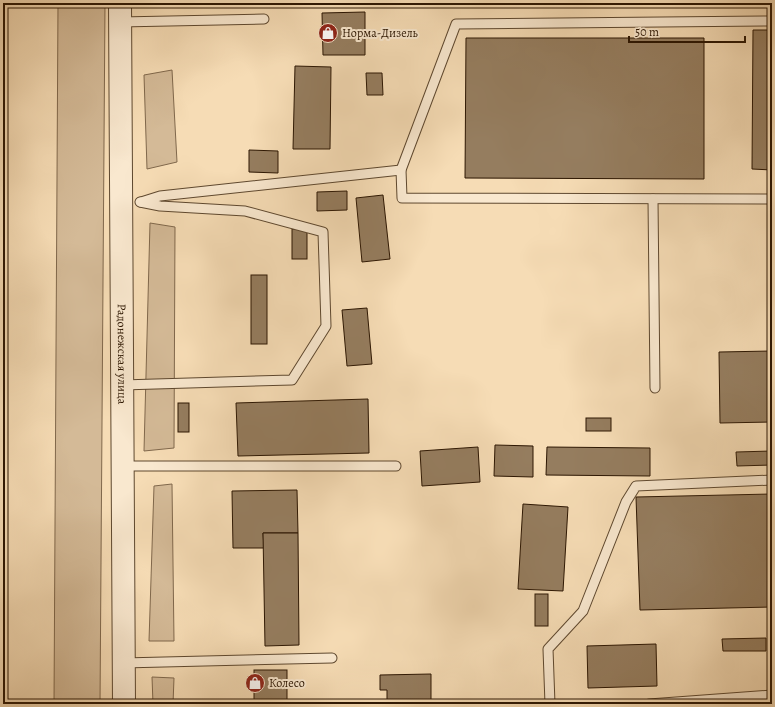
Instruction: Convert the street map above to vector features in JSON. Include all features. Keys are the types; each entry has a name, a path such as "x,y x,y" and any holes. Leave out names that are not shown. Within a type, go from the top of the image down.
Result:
{"street":[{"name":"Радонежская улица","path":"120,12 130,203 122,385 124,704"}],"lane":[{"path":"120,12 264,18"},
{"path":"772,21 456,24 401,170 402,198 772,199"},
{"path":"130,203 160,196 401,170"},
{"path":"653,199 655,388"},
{"path":"122,385 292,380 326,326 323,232 245,211 130,203"},
{"path":"122,466 396,466"},
{"path":"550,704 548,649 583,612 626,502 636,486 772,480"},
{"path":"124,663 332,658"},
{"path":"649,704 772,695"}],"shaded area":[{"path":"58,3 105,3 100,704 54,704"},
{"path":"172,70 177,162 147,169 144,75"},
{"path":"150,223 175,227 174,448 144,451"},
{"path":"172,484 174,641 149,641 154,486"},
{"path":"152,677 174,678 173,704 153,704"}],"building":[{"path":"365,12 365,55 323,55 322,13"},
{"path":"753,30 772,30 772,170 752,169"},
{"path":"466,38 704,38 704,179 465,178"},
{"path":"295,66 331,67 330,149 293,149"},
{"path":"366,73 382,73 383,95 367,95"},
{"path":"249,150 278,151 278,173 249,172"},
{"path":"347,191 347,210 317,211 317,192"},
{"path":"383,195 390,259 362,262 356,198"},
{"path":"292,229 307,229 307,259 292,259"},
{"path":"251,275 267,275 267,344 251,344"},
{"path":"367,308 372,364 347,366 342,310"},
{"path":"772,351 772,422 720,423 719,352"},
{"path":"368,399 369,453 238,456 236,403"},
{"path":"178,403 189,403 189,432 178,432"},
{"path":"586,418 611,418 611,431 586,431"},
{"path":"495,445 533,446 533,477 494,476"},
{"path":"478,447 480,482 422,486 420,451"},
{"path":"547,447 650,448 650,476 546,475"},
{"path":"772,451 772,465 737,466 736,452"},
{"path":"297,490 298,533 263,533 264,548 233,548 232,491"},
{"path":"772,494 772,607 640,610 636,497"},
{"path":"523,504 568,507 563,591 518,589"},
{"path":"263,533 298,533 299,645 265,646"},
{"path":"535,594 548,594 548,626 535,626"},
{"path":"766,638 766,651 723,651 722,639"},
{"path":"656,644 657,686 588,688 587,646"},
{"path":"254,670 287,670 287,704 254,704"},
{"path":"431,674 431,704 387,704 387,690 380,690 380,675"}],"place":[{"name":"Норма-Дизель","path":"328,33"},
{"name":"Колесо","path":"255,683"}]}
